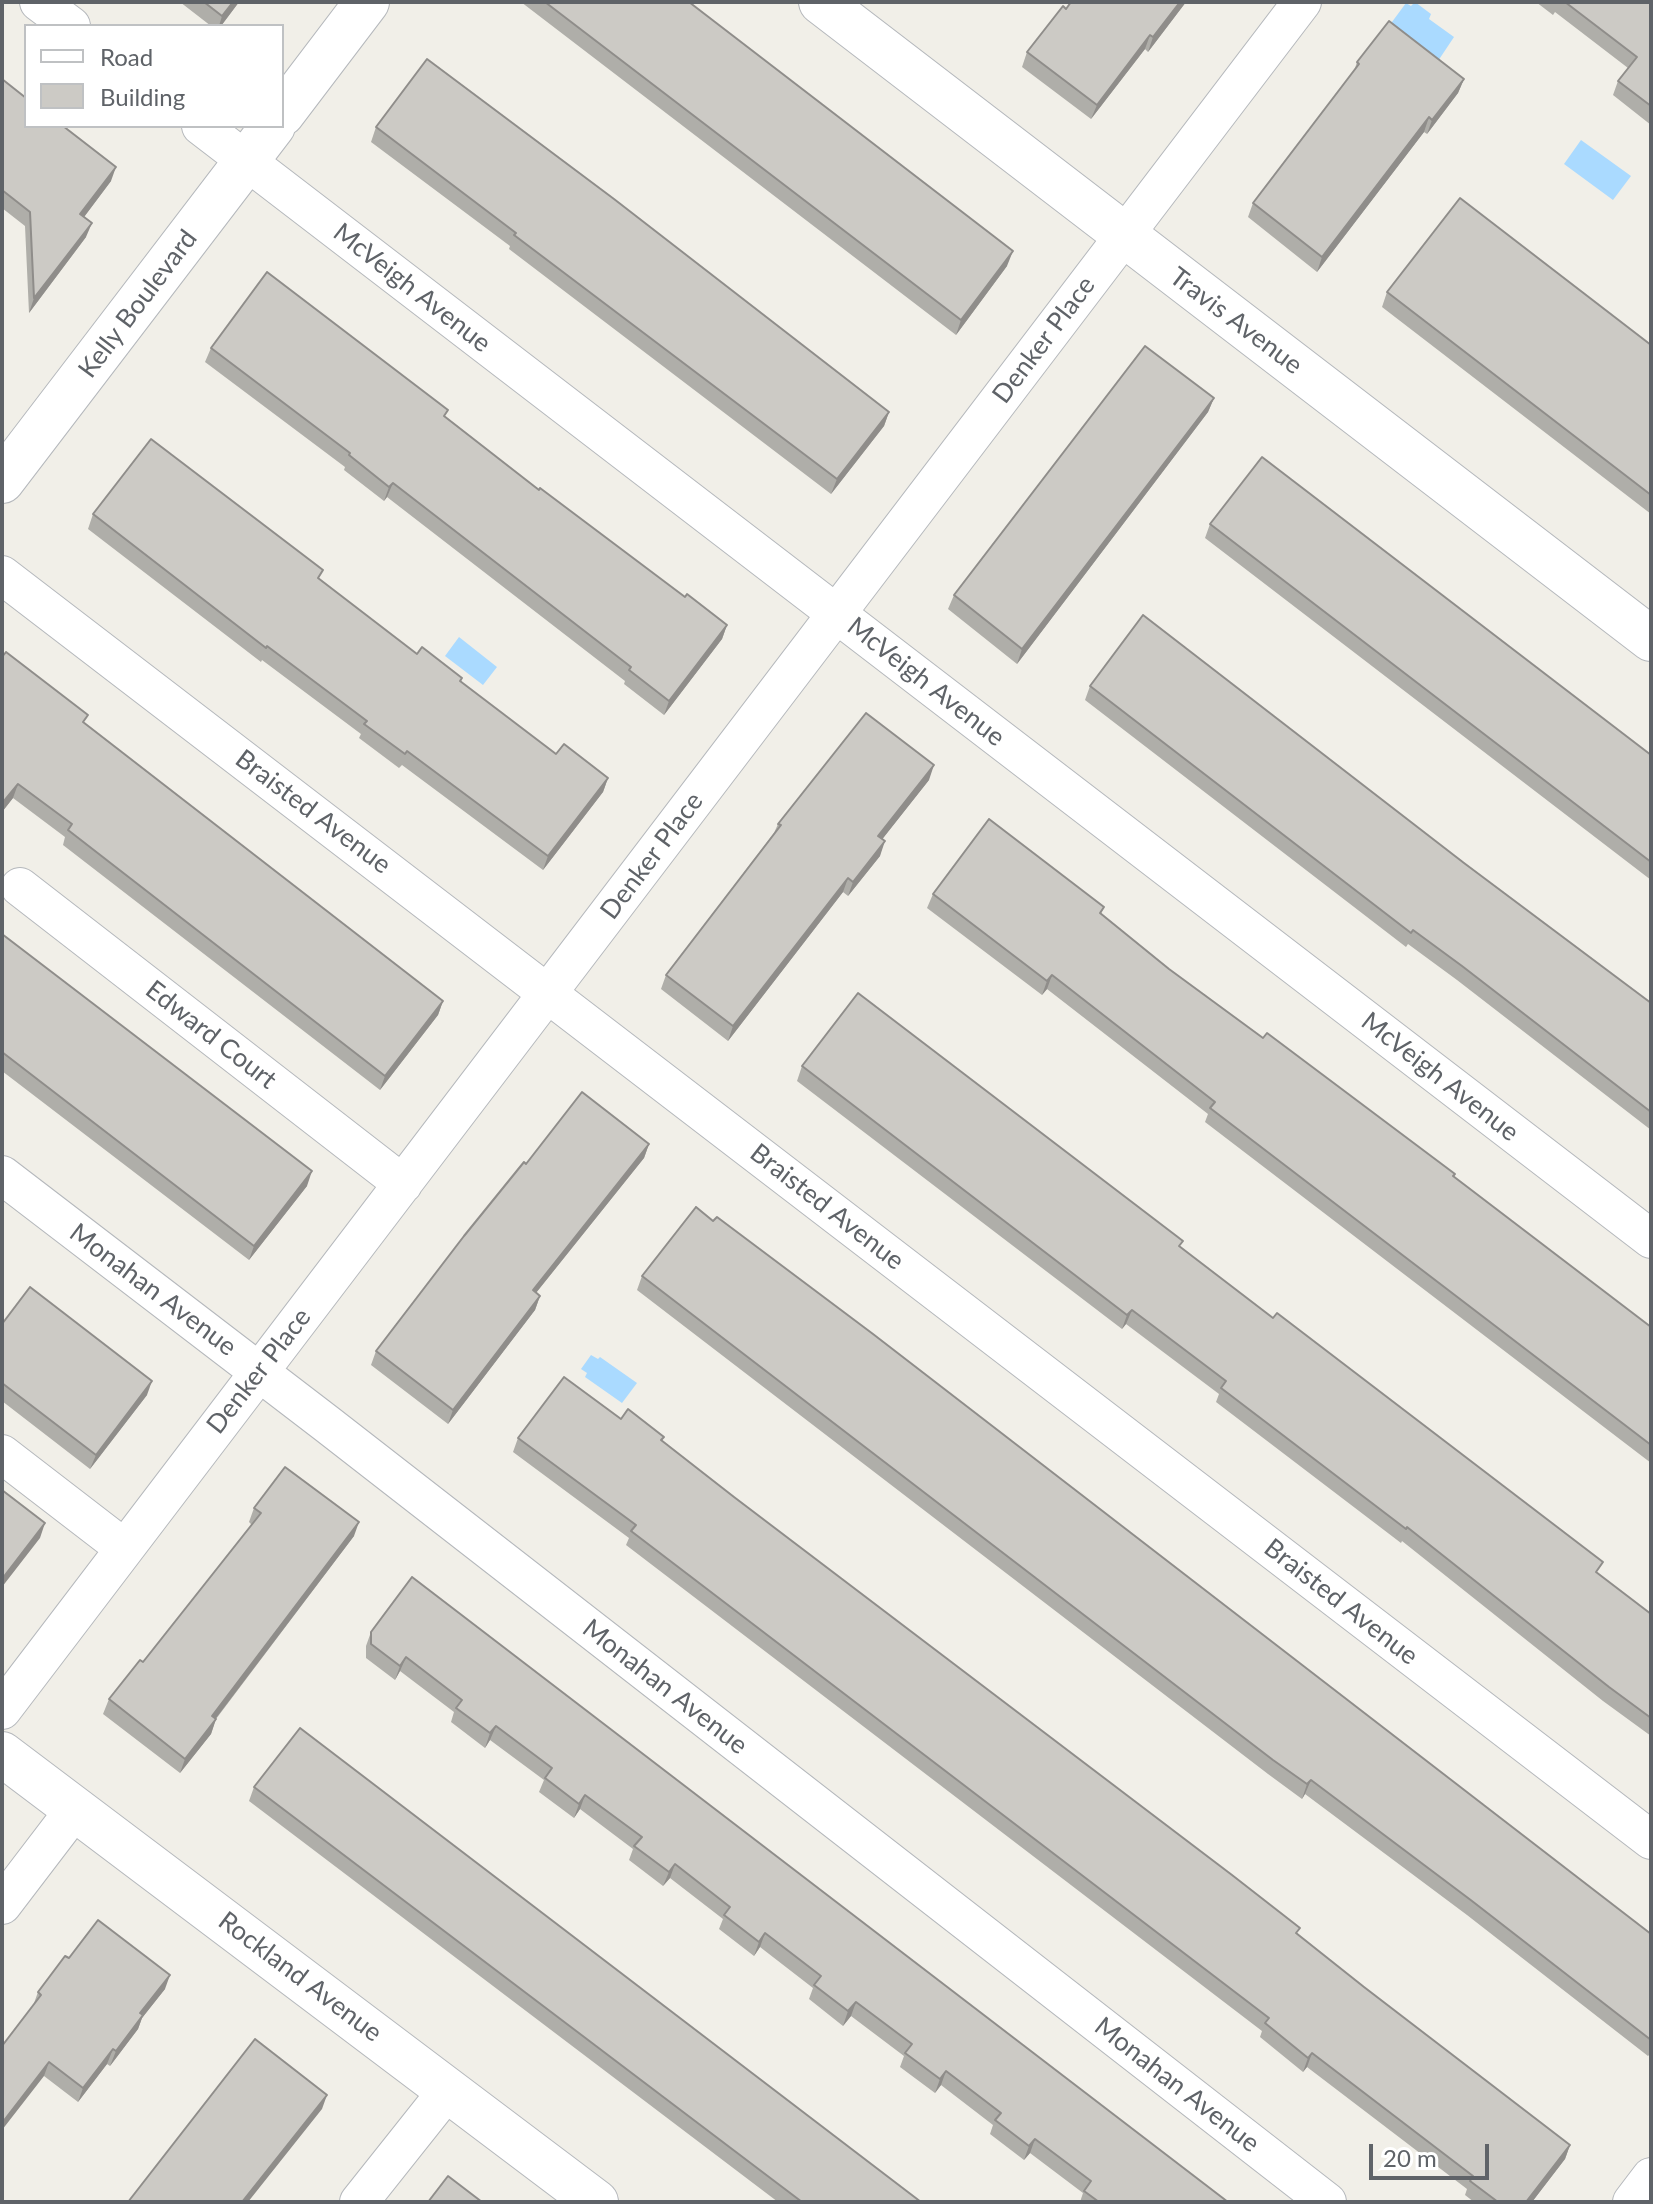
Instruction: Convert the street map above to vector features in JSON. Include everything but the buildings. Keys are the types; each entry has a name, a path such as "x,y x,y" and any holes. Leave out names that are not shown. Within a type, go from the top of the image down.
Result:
{"street":[{"path":"39,2 68,24"},
{"path":"284,111 367,2"},
{"name":"Travis Avenue","path":"821,2 1651,639"},
{"name":"Denker Place","path":"2,1710 1302,2"},
{"name":"McVeigh Avenue","path":"204,128 1651,1239"},
{"name":"Kelly Boulevard","path":"2,481 272,128"},
{"name":"Braisted Avenue","path":"2,575 1651,1840"},
{"name":"Edward Court","path":"20,887 403,1184"},
{"name":"Monahan Avenue","path":"2,1175 259,1371 1327,2202"},
{"path":"2,1454 124,1548"},
{"name":"Rockland Avenue","path":"2,1754 596,2202"},
{"path":"2,1905 76,1808"},
{"path":"359,2202 448,2090"},
{"path":"1632,2202 1651,2177"}],"water":[{"path":"1415,2 1431,14 1429,19 1454,37 1438,61 1389,26 1406,3 1411,6"},
{"path":"1581,140 1631,176 1613,200 1564,164"},
{"path":"459,637 497,667 483,685 445,656"},
{"path":"591,1355 600,1357 637,1383 622,1403 585,1377 587,1373 581,1369"}]}
